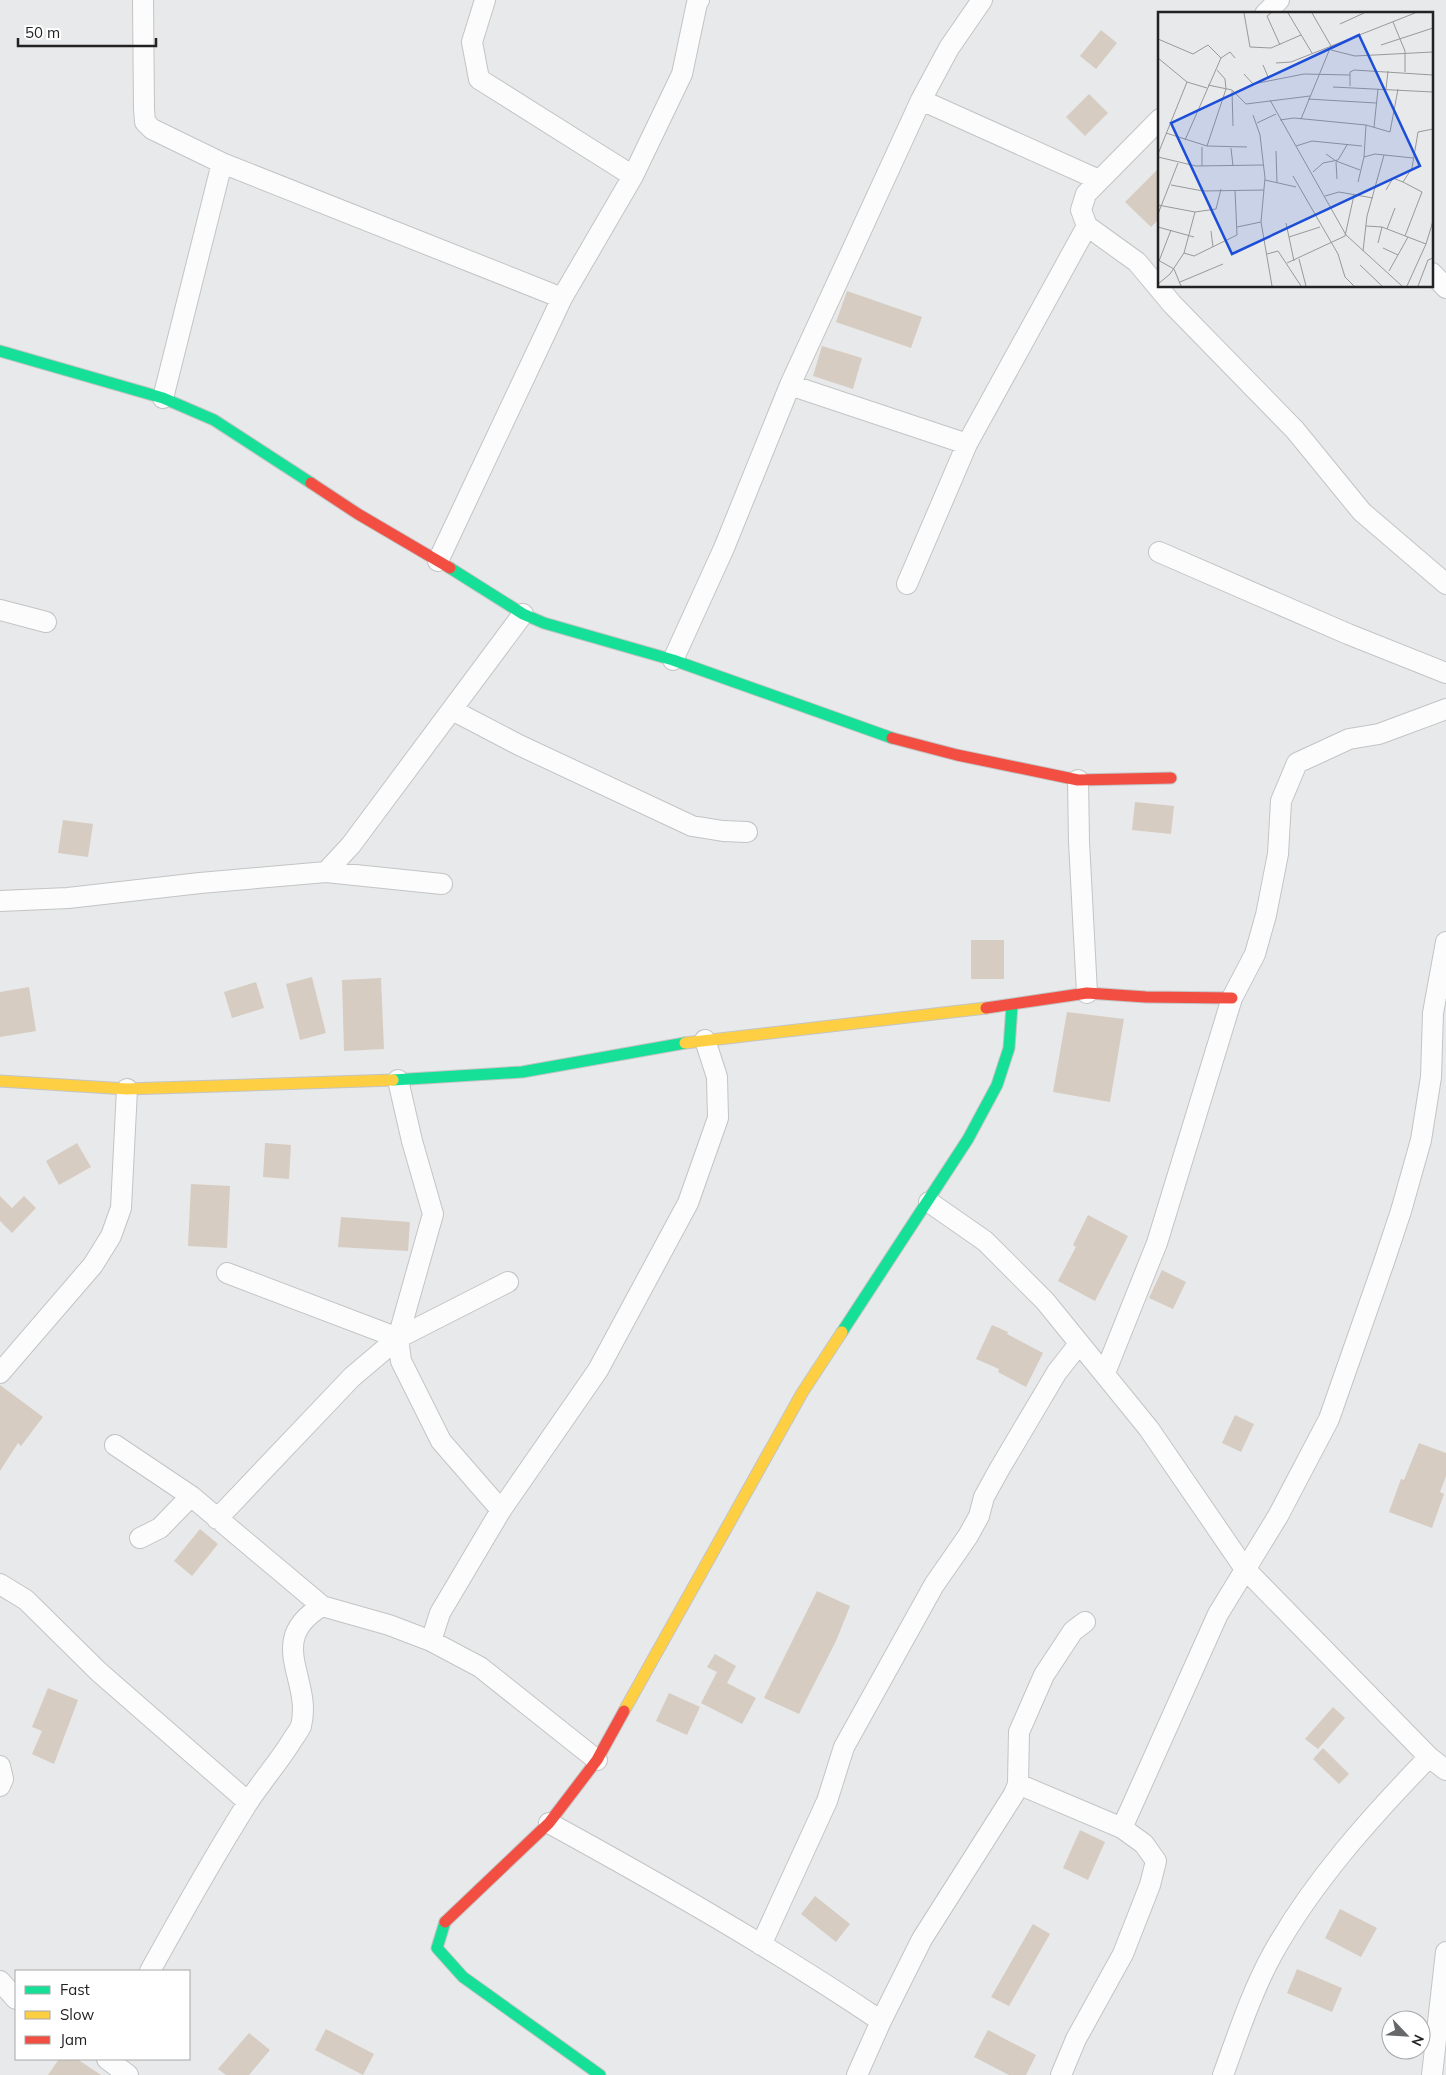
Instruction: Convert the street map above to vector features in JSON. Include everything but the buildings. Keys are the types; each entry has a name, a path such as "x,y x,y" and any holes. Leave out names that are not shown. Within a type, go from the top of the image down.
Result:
{"street":[{"path":"143,0 146,122 152,129 222,163 562,298"},
{"path":"485,0 472,42 479,79 633,176"},
{"path":"438,560 562,298 633,176 682,74 699,0"},
{"path":"673,660 724,548 790,385 921,100 949,48 982,0"},
{"path":"1267,12 1279,0"},
{"path":"921,100 1099,180"},
{"path":"1158,121 1086,194 1081,210 1087,226 1137,262 1158,287"},
{"path":"163,398 222,163"},
{"path":"907,584 967,444 1087,226"},
{"path":"1434,275 1446,288"},
{"path":"1159,288 1295,430 1362,512 1446,584"},
{"path":"0,351 163,398 214,420 358,514 438,560 523,614 544,623 673,660 886,736 956,755 1078,780 1171,778"},
{"path":"790,385 967,444"},
{"path":"1160,552 1348,634 1446,673"},
{"path":"0,610 46,622"},
{"path":"326,872 351,845 523,614"},
{"path":"1105,1373 1157,1243 1232,998 1255,954 1264,923 1278,854 1281,800 1297,763 1349,739 1379,734 1446,709"},
{"path":"452,710 519,745 692,826 723,831 747,832"},
{"path":"1078,780 1079,842 1087,993"},
{"path":"0,901 68,898 200,883 326,872 442,884"},
{"path":"1122,1828 1218,1614 1278,1516 1329,1419 1401,1211 1439,1079 1433,1013 1446,942"},
{"path":"0,1081 128,1089 398,1080 522,1072 705,1040 1012,1005 1087,993 1146,997 1232,998"},
{"path":"600,2075 463,1977 437,1948 445,1922 549,1823 597,1760 802,1393 929,1202 968,1139 997,1085 1009,1048 1012,1005"},
{"path":"431,1641 440,1613 501,1510 598,1370 688,1203 718,1118 717,1077 705,1040"},
{"path":"398,1080 432,1214 398,1338 401,1361 442,1441 501,1510"},
{"path":"0,1373 7,1352 93,1265 111,1236 121,1208 128,1089"},
{"path":"929,1202 986,1241 1045,1302 1105,1373 1149,1430 1245,1569 1428,1757 1446,1770"},
{"path":"228,1273 398,1338"},
{"path":"217,1518 352,1377 398,1338 508,1282"},
{"path":"761,1946 827,1801 844,1747 934,1584 976,1523 984,1497 1000,1468 1057,1372 1079,1344"},
{"path":"115,1445 191,1496 322,1606 389,1625 431,1641 480,1667 597,1760"},
{"path":"140,1538 160,1528 191,1496"},
{"path":"0,1584 26,1600 99,1672 248,1802"},
{"path":"151,1970 190,1899 248,1802 301,1727 303,1710 292,1644 299,1626 306,1615 322,1606"},
{"path":"857,2075 922,1939 986,1841 1018,1784 1019,1732 1044,1675 1073,1631 1085,1622"},
{"path":"1222,2075 1273,1954 1303,1904 1376,1811 1428,1757"},
{"path":"0,1766 3,1778 0,1786"},
{"path":"1018,1784 1122,1828 1144,1844 1156,1861 1150,1885 1124,1954 1076,2040 1061,2075"},
{"path":"549,1823 664,1886 836,1991 881,2022"},
{"path":"1432,2075 1446,1952"},
{"path":"0,1981 15,1997"},
{"path":"108,2060 128,2075"}],"traffic: fast":[{"path":"0,351 163,398 214,420 311,483"},
{"path":"450,568 523,614 544,623 673,660 892,738"},
{"path":"842,1332 968,1139 997,1085 1009,1048 1012,1005"},
{"path":"393,1080 522,1072 685,1043"},
{"path":"445,1922 437,1948 463,1977 600,2075"}],"traffic: slow":[{"path":"685,1043 986,1008"},
{"path":"0,1081 127,1089 393,1080"},
{"path":"624,1711 802,1393 842,1332"}],"traffic: jam":[{"path":"311,483 358,514 450,568"},
{"path":"892,738 957,755 1078,780 1171,778"},
{"path":"986,1008 1087,993 1146,997 1232,998"},
{"path":"445,1922 549,1823 597,1760 624,1711"}]}
